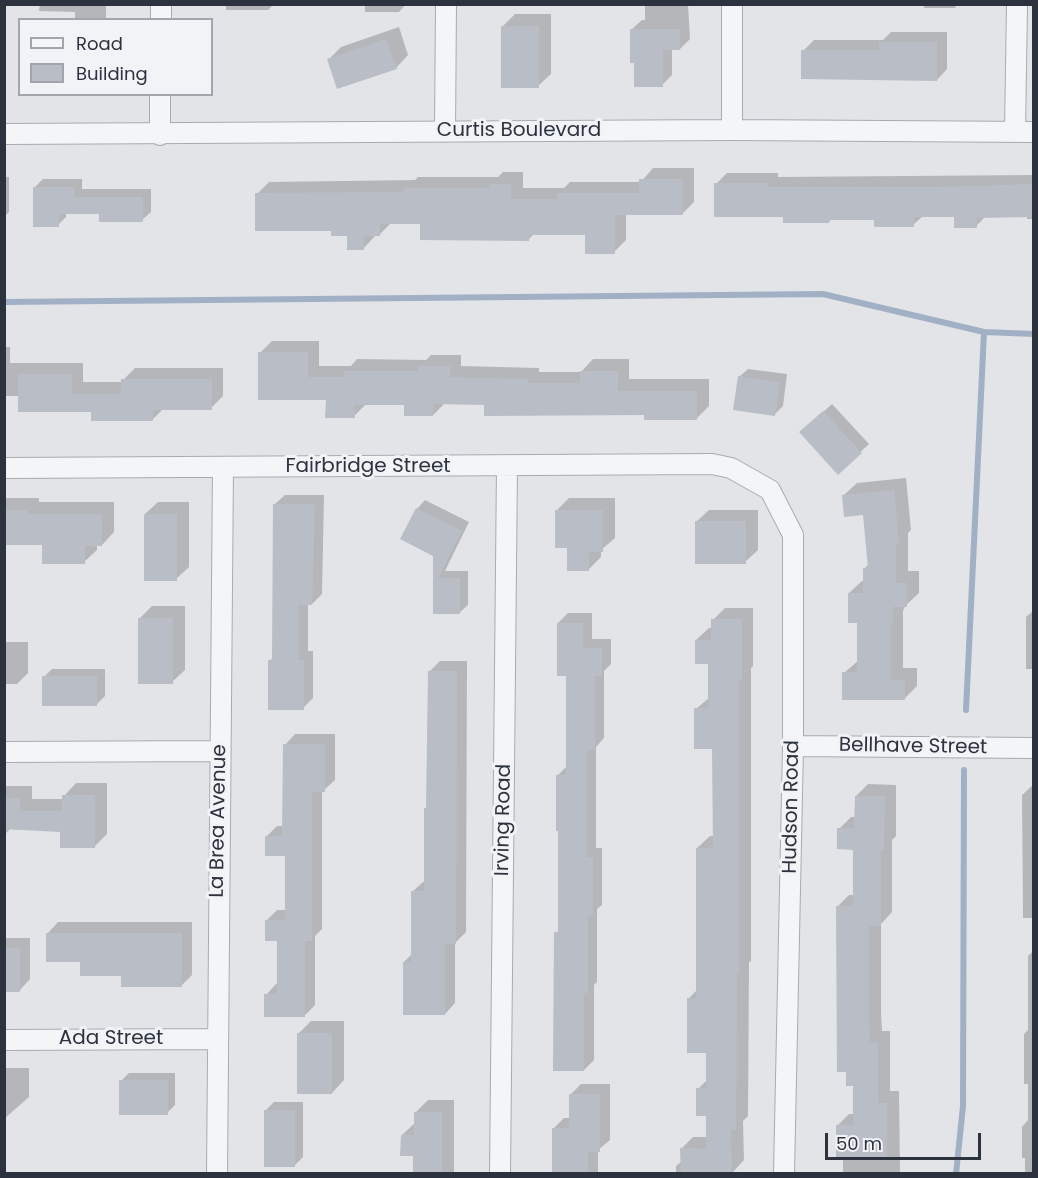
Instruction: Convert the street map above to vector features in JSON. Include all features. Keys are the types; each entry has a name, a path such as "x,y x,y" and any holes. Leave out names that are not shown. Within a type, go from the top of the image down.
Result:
{"street":[{"path":"445,132 447,4"},
{"path":"732,4 732,130"},
{"path":"1017,4 1024,132"},
{"path":"160,96 160,135"},
{"name":"Curtis Boulevard","path":"4,134 160,135 732,130 1024,132"},
{"name":"Fairbridge Street","path":"4,468 712,465 731,468"},
{"name":"Irving Road","path":"500,1173 507,466"},
{"name":"La Brea Avenue","path":"217,1173 223,468"},
{"name":"Hudson Road","path":"731,468 770,490 793,535 793,746 784,1173"},
{"name":"Bellhave Street","path":"793,746 1034,748"},
{"path":"4,752 220,751"},
{"name":"Ada Street","path":"4,1040 217,1039"}],"building":[{"path":"501,26 539,26 539,88 501,88"},
{"path":"630,29 680,29 680,50 663,50 663,87 634,87 634,63 630,63"},
{"path":"386,39 397,69 337,89 327,59"},
{"path":"879,42 937,42 937,81 801,79 801,50 879,50"},
{"path":"639,179 683,179 683,215 615,215 615,254 585,254 585,235 529,235 529,241 420,240 420,224 380,224 380,236 364,236 364,250 347,250 347,236 331,236 331,231 255,231 255,193 404,192 404,188 489,188 489,184 511,184 511,199 557,199 557,193 639,193"},
{"path":"714,183 768,183 768,187 936,187 1034,184 1034,217 977,218 977,228 954,228 954,217 914,217 914,227 874,227 874,220 783,223 783,217 714,217"},
{"path":"33,187 74,187 74,197 143,197 143,222 99,222 99,214 59,214 59,227 33,227"},
{"path":"258,352 308,352 308,377 344,377 344,371 418,371 418,366 450,366 450,377 528,379 528,383 580,383 580,371 618,371 618,391 697,391 697,420 644,420 644,415 484,416 484,405 434,404 433,416 404,416 404,405 355,405 355,418 325,418 326,400 258,400"},
{"path":"18,374 72,374 72,394 121,394 121,379 212,379 212,410 153,410 153,421 91,421 91,412 18,412"},
{"path":"738,376 780,382 775,416 733,410"},
{"path":"823,411 862,453 838,475 799,432"},
{"path":"894,490 899,544 896,544 896,583 907,583 907,607 893,607 891,680 905,680 905,700 842,700 842,672 857,672 857,623 848,623 848,593 863,593 863,568 868,568 863,515 844,517 842,495"},
{"path":"273,504 315,504 312,605 299,605 299,660 304,660 304,710 268,710 268,660 272,660"},
{"path":"416,508 462,531 438,578 460,578 460,614 433,614 433,556 400,539"},
{"path":"4,510 27,510 27,514 102,514 102,546 85,546 85,564 42,564 42,545 4,545"},
{"path":"555,510 603,510 603,552 589,552 589,571 567,571 567,548 555,548"},
{"path":"144,514 177,514 177,581 144,581"},
{"path":"695,521 746,521 746,564 695,564"},
{"path":"138,618 173,618 173,684 138,684"},
{"path":"711,619 742,619 742,680 739,680 739,974 737,974 736,1130 731,1130 732,1173 681,1173 680,1148 706,1149 706,1116 696,1116 696,1088 706,1088 706,1053 687,1053 687,998 696,998 696,848 713,848 712,749 694,749 694,708 708,708 708,664 695,664 695,640 711,640"},
{"path":"557,623 583,623 583,648 602,648 602,676 595,676 595,750 587,750 587,857 593,857 593,916 588,916 588,993 584,993 584,1071 553,1071 554,932 558,932 556,775 566,775 566,676 557,676"},
{"path":"428,671 457,671 456,944 445,944 445,1015 403,1015 403,962 411,962 411,891 424,891"},
{"path":"42,676 97,676 97,706 42,706"},
{"path":"283,744 325,744 325,792 312,792 312,941 305,941 305,1017 264,1017 264,994 277,994 277,941 265,941 265,920 285,920 285,856 265,856 265,836 282,836"},
{"path":"62,795 95,795 95,848 60,848 60,832 4,829 4,798 20,798 20,811 62,811"},
{"path":"855,796 885,796 884,850 881,850 881,926 869,926 869,1025 870,1042 878,1042 878,1103 887,1103 887,1157 836,1157 836,1125 853,1125 853,1086 846,1086 846,1072 837,1072 836,906 853,906 853,850 837,849 837,828 854,828"},
{"path":"46,933 182,933 182,987 121,987 121,976 80,976 80,962 46,962"},
{"path":"4,948 20,948 20,992 4,992"},
{"path":"297,1033 332,1033 332,1094 297,1094"},
{"path":"119,1080 168,1080 168,1115 119,1115"},
{"path":"569,1094 600,1094 600,1152 588,1152 588,1173 552,1173 552,1128 569,1128"},
{"path":"264,1110 295,1110 295,1167 264,1167"},
{"path":"414,1112 442,1112 442,1173 413,1173 413,1156 400,1156 401,1135 414,1135"}],"waterway":[{"path":"4,302 823,294 984,332 1034,334"},
{"path":"966,710 984,332"},
{"path":"956,1174 963,1106 964,770"}]}
